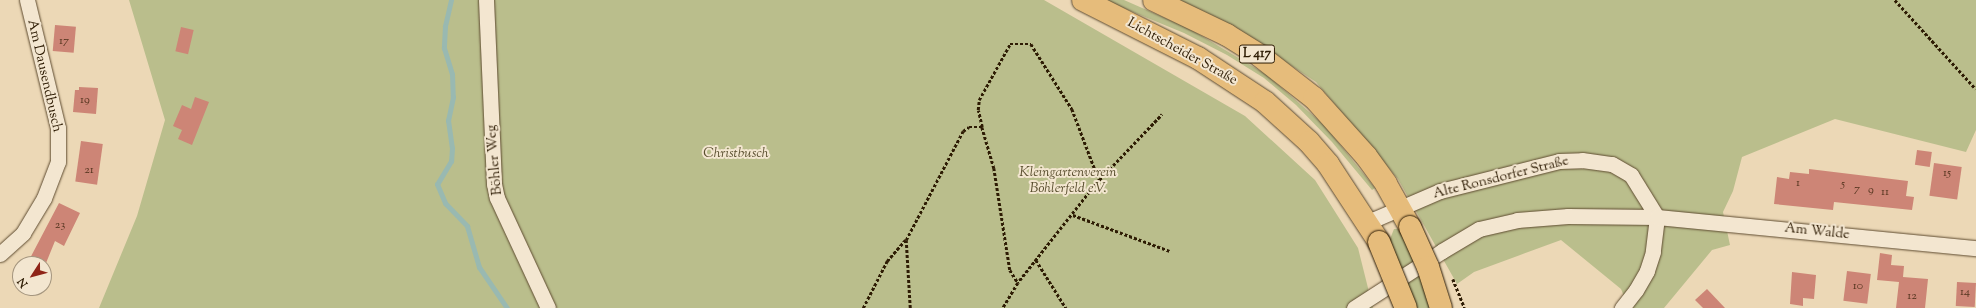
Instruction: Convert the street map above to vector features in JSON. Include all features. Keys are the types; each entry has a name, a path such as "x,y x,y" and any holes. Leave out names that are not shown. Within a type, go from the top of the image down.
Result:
{"main road":[{"name":"Lichtscheider Straße","path":"1083,0 1198,58 1265,102 1309,142 1328,164 1368,222 1379,242 1406,308"},
{"name":"L 417","path":"1154,0 1227,35 1260,56 1309,94 1366,156 1405,218 1428,267 1441,308"}],"street":[{"name":"Am Dausendbusch","path":"0,254 23,233 44,198 58,162 58,128 27,0"},
{"name":"Böhler Weg","path":"486,0 494,184 497,198 548,308"},
{"name":"Alte Ronsdorfer Straße","path":"1368,222 1405,218 1440,191 1558,161 1582,160 1612,164 1631,175 1657,217"},
{"name":"Am Walde","path":"1354,308 1442,251 1479,230 1517,220 1568,216 1657,217 1976,248"},
{"path":"1622,308 1636,290 1647,271 1653,252 1657,217"}],"path":[{"path":"1895,0 1976,89"},
{"path":"1018,283 1010,270 994,168 978,110 979,100 1010,44 1031,44 1072,108 1099,180"},
{"path":"1003,308 1018,283 1099,180 1162,114"},
{"path":"863,308 887,261 906,240 963,131 969,127 982,127"},
{"path":"1073,215 1170,251"},
{"path":"906,240 910,308"},
{"path":"1036,260 1066,308"},
{"path":"1450,272 1465,308"}],"green space":[{"name":"Christbusch","path":"129,0 1044,0 1245,116 1315,180 1358,248 1373,308 99,308 137,216 165,120"},
{"path":"1104,0 1124,0 1190,29 1267,75 1324,125 1375,188 1372,190 1332,142 1296,105 1264,78 1227,55 1184,33"},
{"path":"1166,0 1976,0 1976,130 1966,152 1835,119 1742,157 1733,191 1723,212 1730,245 1712,250 1664,308 1629,308 1621,289 1561,240 1474,272 1457,284 1398,179 1316,82 1245,35"},
{"path":"1394,229 1400,229 1416,264 1430,308 1415,308 1390,239"}],"building":[{"path":"55,25 76,27 74,53 53,51"},
{"path":"181,27 194,30 188,54 175,51"},
{"path":"79,87 98,88 96,114 73,112 75,90 79,90"},
{"path":"195,97 209,102 192,145 178,139 182,130 173,126 182,105 191,109"},
{"path":"81,141 103,144 97,185 75,182"},
{"path":"1917,150 1932,152 1930,167 1915,165"},
{"path":"1934,163 1962,167 1957,200 1929,196"},
{"path":"1809,169 1908,181 1906,196 1914,197 1912,210 1834,202 1833,210 1774,204 1777,177 1789,179 1790,172 1809,174"},
{"path":"59,203 80,213 64,246 55,241 49,256 31,256"},
{"path":"1880,253 1892,255 1891,265 1904,266 1903,277 1928,279 1925,308 1896,308 1899,282 1877,280"},
{"path":"1847,271 1871,274 1867,304 1843,301"},
{"path":"1792,272 1816,275 1814,299 1803,298 1803,306 1790,304"},
{"path":"1957,282 1976,283 1975,307 1956,306"},
{"path":"1707,289 1725,308 1703,308 1695,300"}],"waterway":[{"path":"451,0 445,26 444,48 452,74 453,97 448,120 452,148 451,161 437,184 445,203 467,226 479,267 507,308"}],"park label":[{"name":"Kleingartenverein Böhlerfeld e.V.","path":"1068,182"}]}
